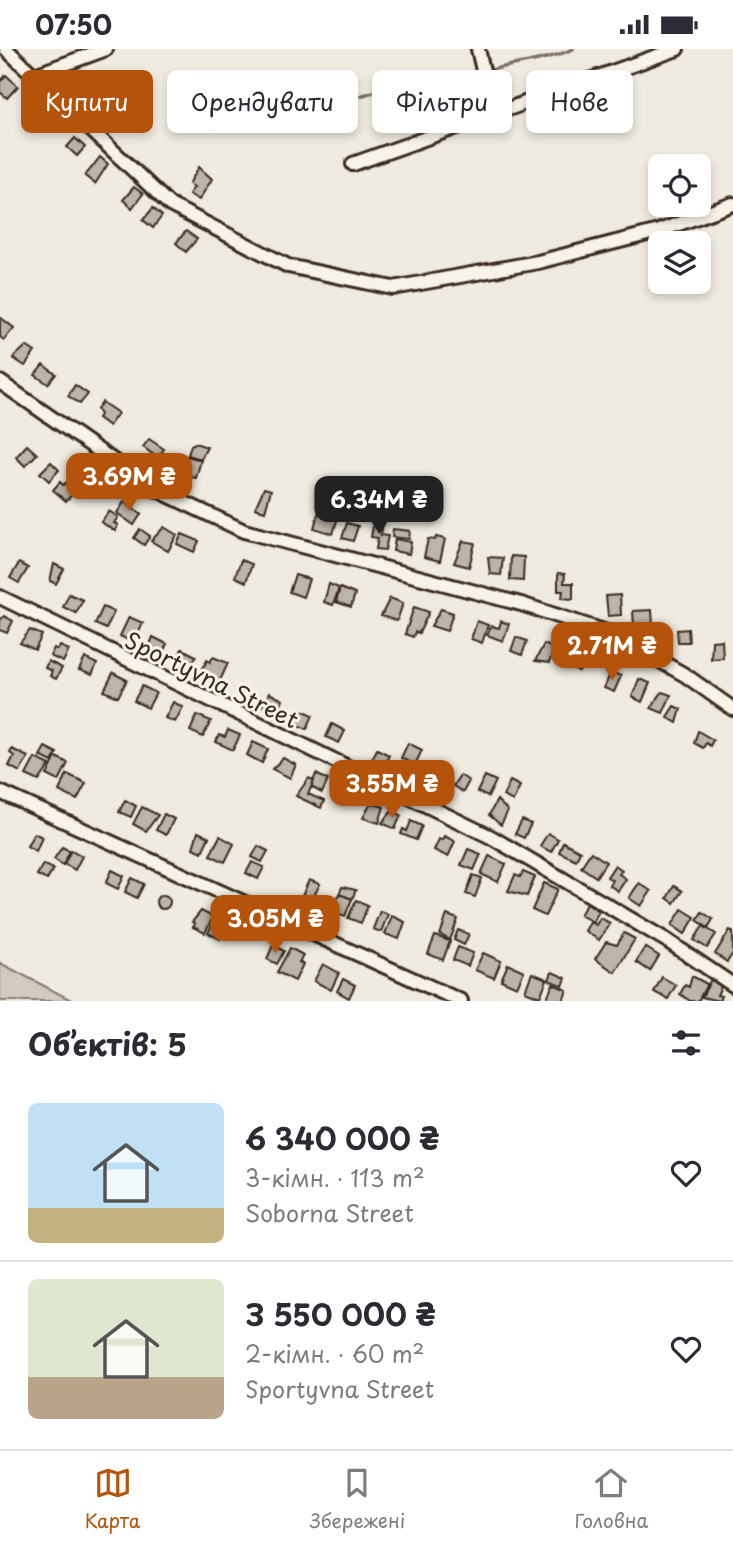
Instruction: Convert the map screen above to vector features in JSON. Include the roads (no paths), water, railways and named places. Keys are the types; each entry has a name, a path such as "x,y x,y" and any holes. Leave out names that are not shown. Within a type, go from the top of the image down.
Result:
{"street":[{"path":"6,49 29,70"},
{"path":"49,70 106,49"},
{"path":"478,49 483,70"},
{"path":"512,107 677,49"},
{"path":"95,133 170,205 288,266 393,288 498,271 552,258 659,231 733,204"},
{"path":"353,163 439,133"},
{"path":"0,382 151,487 244,531 521,604 610,633 685,675 733,709"},
{"name":"Sportyvna Street","path":"0,597 347,769 491,837 666,940 733,985"},
{"path":"0,792 461,1001"}],"waterway":[{"path":"492,70 573,49"},
{"path":"358,97 372,92"}]}
